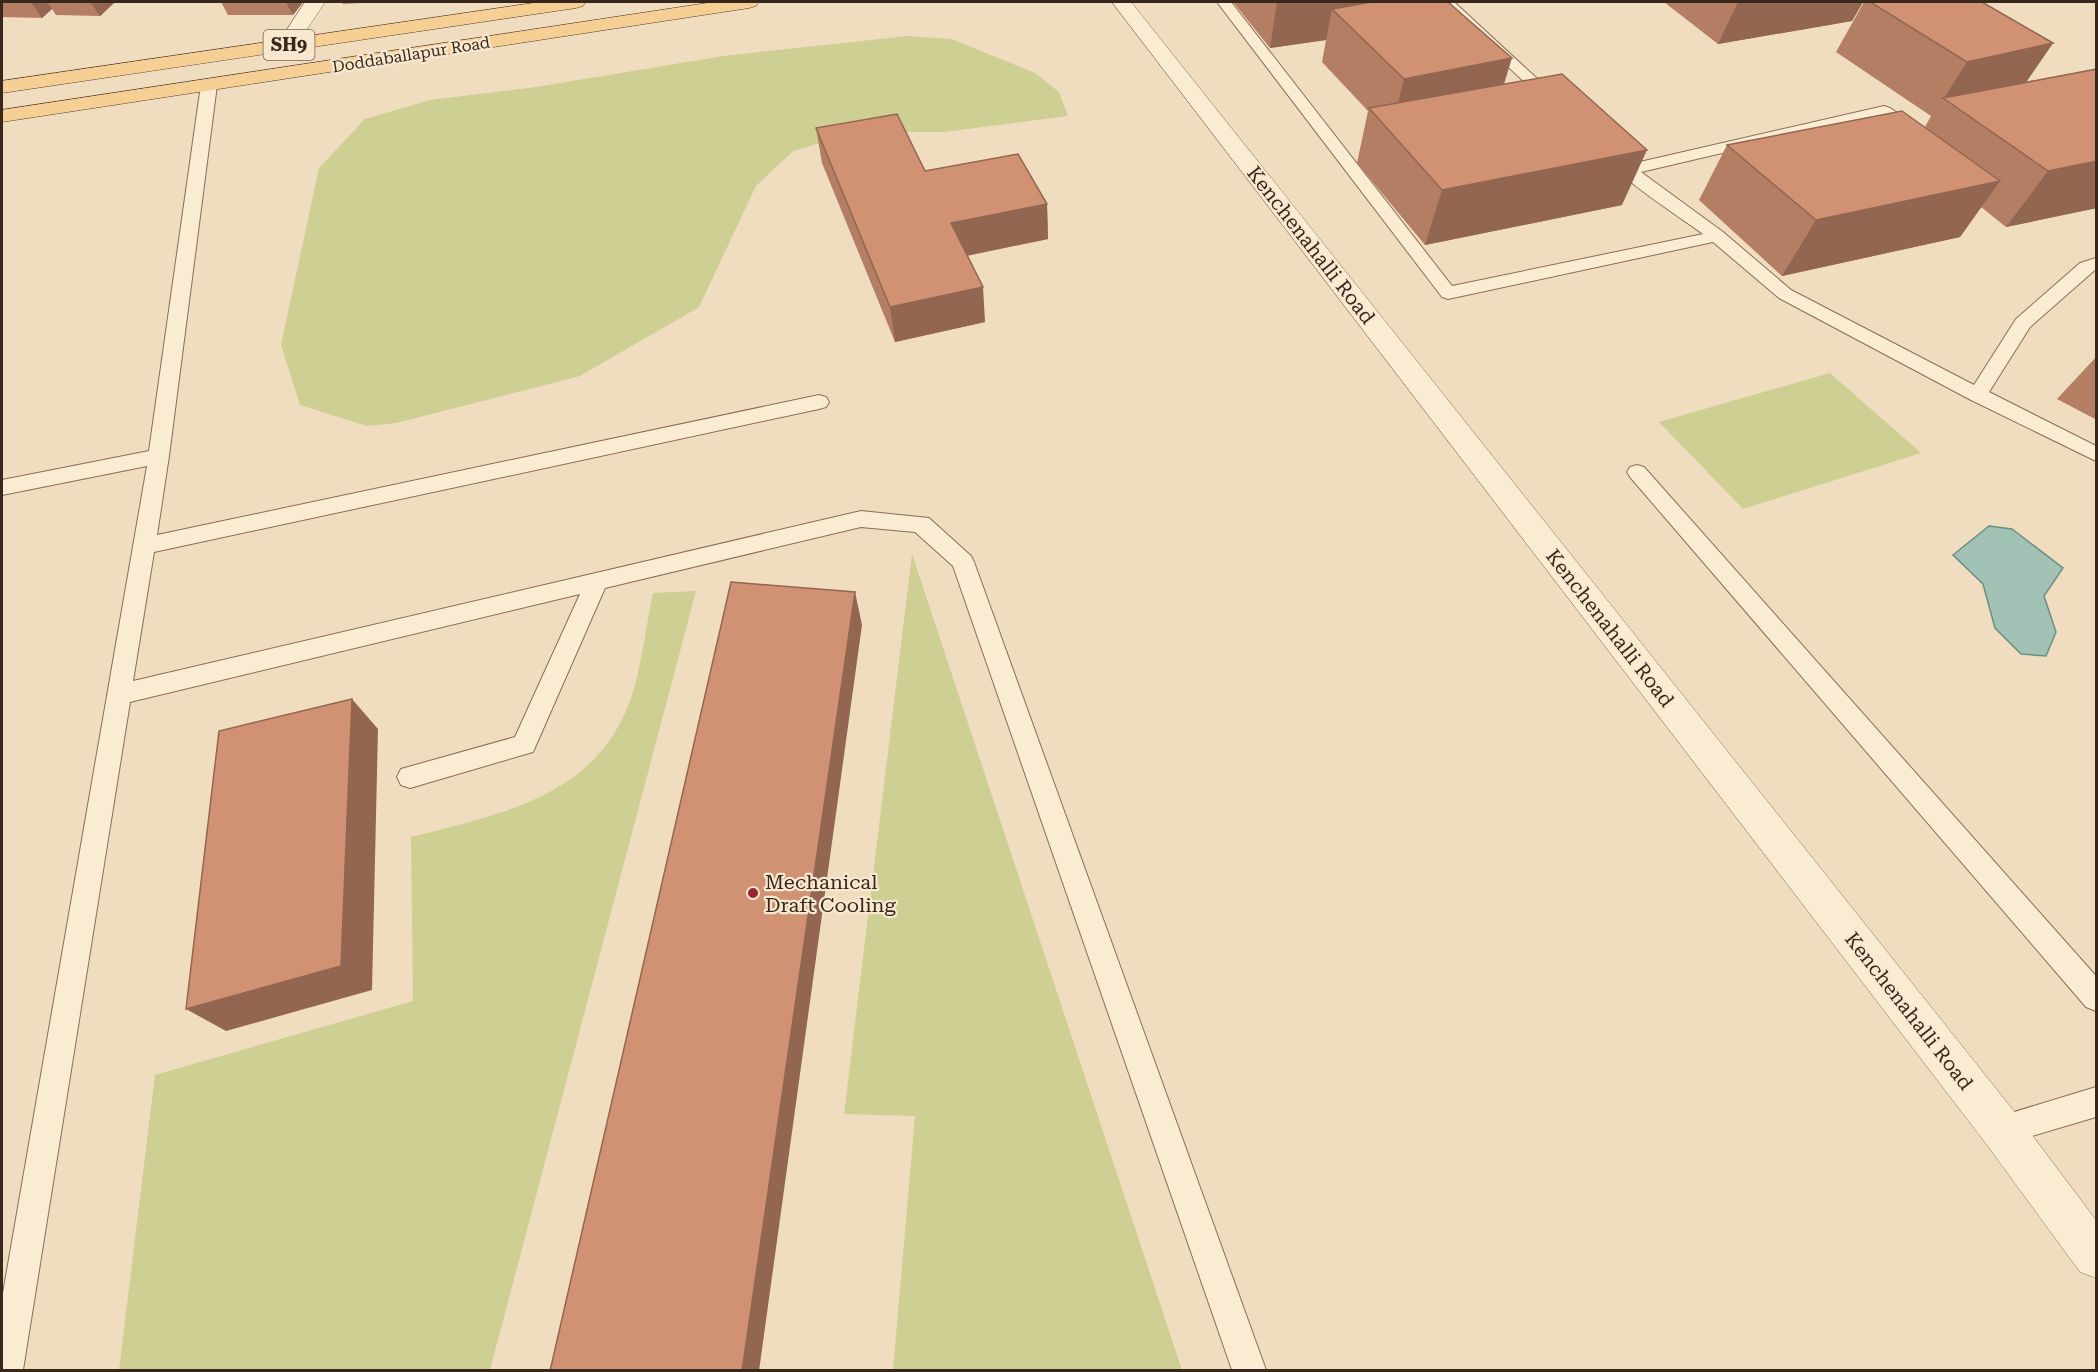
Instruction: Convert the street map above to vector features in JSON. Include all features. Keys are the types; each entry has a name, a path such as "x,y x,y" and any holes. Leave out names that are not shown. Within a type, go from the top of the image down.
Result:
{"main road":[{"name":"Doddaballapur Road","path":"2,87 576,2"},
{"name":"Doddaballapur Road","path":"2,116 749,2"}],"street":[{"path":"287,45 315,2"},
{"name":"Kenchenahalli Road","path":"1121,2 2002,1130 2097,1256"}],"lane":[{"path":"1224,2 1448,293 1717,236"},
{"path":"1446,2 1567,114"},
{"path":"6,1371 159,456 209,85"},
{"path":"1628,170 1884,111 1922,136 1933,134"},
{"path":"1602,146 1628,170 1717,236 1785,294 1978,395 2097,454"},
{"path":"1978,395 2023,323 2086,267 2097,263"},
{"path":"144,546 819,402"},
{"path":"2,487 159,456"},
{"path":"1637,472 2097,997"},
{"path":"120,694 861,519 921,524 963,562 1249,1371"},
{"path":"410,777 524,745 597,581"},
{"path":"2002,1130 2097,1102"}],"green space":[{"path":"908,36 951,39 1035,73 1059,92 1068,116 945,132 857,132 793,151 756,186 699,307 580,376 396,423 367,426 300,405 281,345 319,168 365,119 430,100 536,87 723,56"},
{"path":"1830,373 1921,453 1743,509 1659,422"},
{"path":"912,554 1182,1370 893,1370 915,1116 844,1114"},
{"path":"696,591 490,1370 119,1370 155,1075 413,1001 411,837 478,820 540,797 568,781 593,760 614,734 630,701 653,593"}],"shaded area":[{"path":"1989,526 2012,529 2063,568 2044,596 2056,632 2046,656 2021,654 1995,628 1983,584 1953,555"}],"building":[{"path":"1372,2 1448,2 1512,58 1404,79 1332,9"},
{"path":"1870,2 1982,2 2053,43 1967,62"},
{"path":"2097,69 2097,161 2048,171 1943,98"},
{"path":"1562,74 1647,150 1442,190 1369,108"},
{"path":"1902,111 2000,181 1816,220 1727,145"},
{"path":"897,114 925,171 1018,154 1047,204 951,223 983,287 890,307 816,128"},
{"name":"Mechanical Draft Cooling","path":"731,582 855,592 742,1371 550,1371"},
{"path":"352,699 341,966 186,1009 219,731"}],"place":[{"name":"Mechanical Draft Cooling","path":"753,893"}]}
